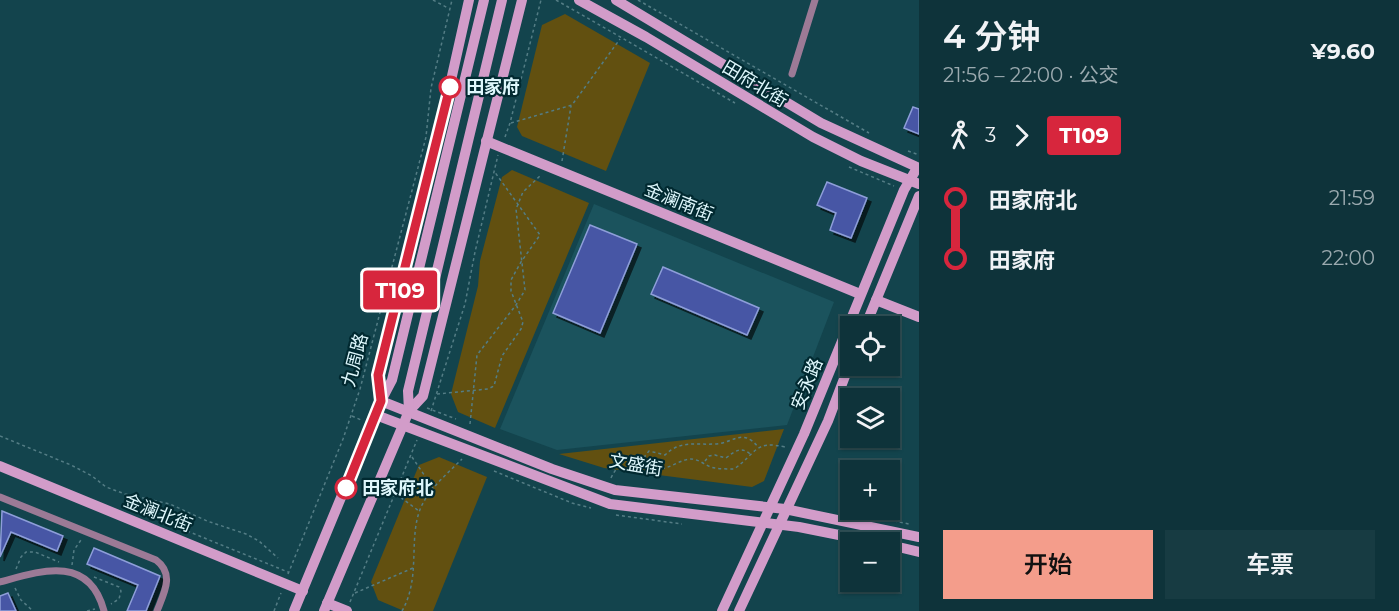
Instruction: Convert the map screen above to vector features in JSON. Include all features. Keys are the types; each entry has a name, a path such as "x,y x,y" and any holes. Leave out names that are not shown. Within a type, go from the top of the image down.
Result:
{"main road":[{"path":"381,401 378,375 439,134 469,0"},
{"path":"294,611 381,401 392,380 484,0"},
{"path":"413,407 408,391 502,0"},
{"path":"347,611 326,607 402,425 423,396 522,0"},
{"name":"田府北街","path":"579,0 646,37 813,137 861,161 915,182"},
{"name":"田府北街","path":"616,0 821,123 918,168"},
{"name":"金澜南街","path":"486,141 860,294"},
{"name":"安永路","path":"722,611 804,434 904,190 915,182 918,168"},
{"path":"869,316 919,196"},
{"path":"876,300 919,317"},
{"name":"安永路","path":"739,611 828,421 845,376"},
{"name":"文盛街","path":"381,401 413,407 552,469 615,490 785,509 919,537"},
{"path":"376,415 610,504 779,524 840,536"},
{"name":"金澜北街","path":"0,466 303,591"},
{"path":"900,547 919,552"}],"street":[{"path":"792,74 814,0"},
{"path":"0,496 156,560 162,565 168,578 157,611"},
{"path":"0,582 46,570 69,572 78,576 96,592 104,611"}],"path":[{"path":"433,0 450,9"},
{"name":"九周路","path":"274,611 343,439 360,389 426,137 431,88 452,0"},
{"name":"田府北街","path":"638,0 874,136"},
{"path":"562,162 572,105 621,37"},
{"path":"510,123 572,105"},
{"path":"905,150 919,155"},
{"path":"437,394 488,389 494,386 497,382 502,356 518,334 523,322 511,291 511,280 540,235 494,170"},
{"path":"470,425 477,356 525,290 516,209 523,192 541,175"},
{"path":"413,407 460,421"},
{"path":"0,436 71,465 116,490 170,504 207,521 246,534 259,541 278,558"},
{"path":"758,447 746,438 734,437 724,444 694,443 672,449 665,455 650,451 645,456 645,465 656,470 690,459 705,463 712,468 734,469 758,447 770,443 785,447"},
{"path":"705,463 709,456 716,455 726,458 739,449 751,454"},
{"path":"411,456 433,489"},
{"path":"402,611 411,592 419,512 433,489 463,459"},
{"name":"文盛街","path":"618,481 611,479 618,466 625,461 645,465"},
{"path":"396,494 419,512"},
{"path":"832,508 908,524"},
{"path":"69,572 74,550 86,532"},
{"path":"354,593 413,568"}],"shaded area":[{"path":"565,14 650,63 606,171 522,136 517,127 542,25"},
{"path":"512,170 589,203 495,428 458,412 451,394 478,286 480,261 502,177"},
{"path":"594,204 834,302 787,425 557,450 500,429"},
{"path":"784,429 764,481 752,487 604,468 559,454"},
{"path":"439,457 487,477 433,611 404,611 378,600 371,582 419,465"}],"building":[{"path":"913,107 919,109 919,134 904,128"},
{"path":"827,182 867,198 851,238 830,230 836,213 817,205"},
{"path":"590,225 637,244 600,333 553,313"},
{"path":"663,267 759,308 747,335 651,294"},
{"path":"2,511 63,536 57,551 11,532 0,557"},
{"path":"94,548 160,576 146,611 127,611 138,585 87,564"},
{"path":"8,593 16,611 0,611 0,596"}],"bus line":[{"name":"T109","path":"346,488 381,401 378,375 450,87"}],"place":[{"name":"田家府","path":"450,87"},
{"name":"田家府北","path":"346,488"}]}
